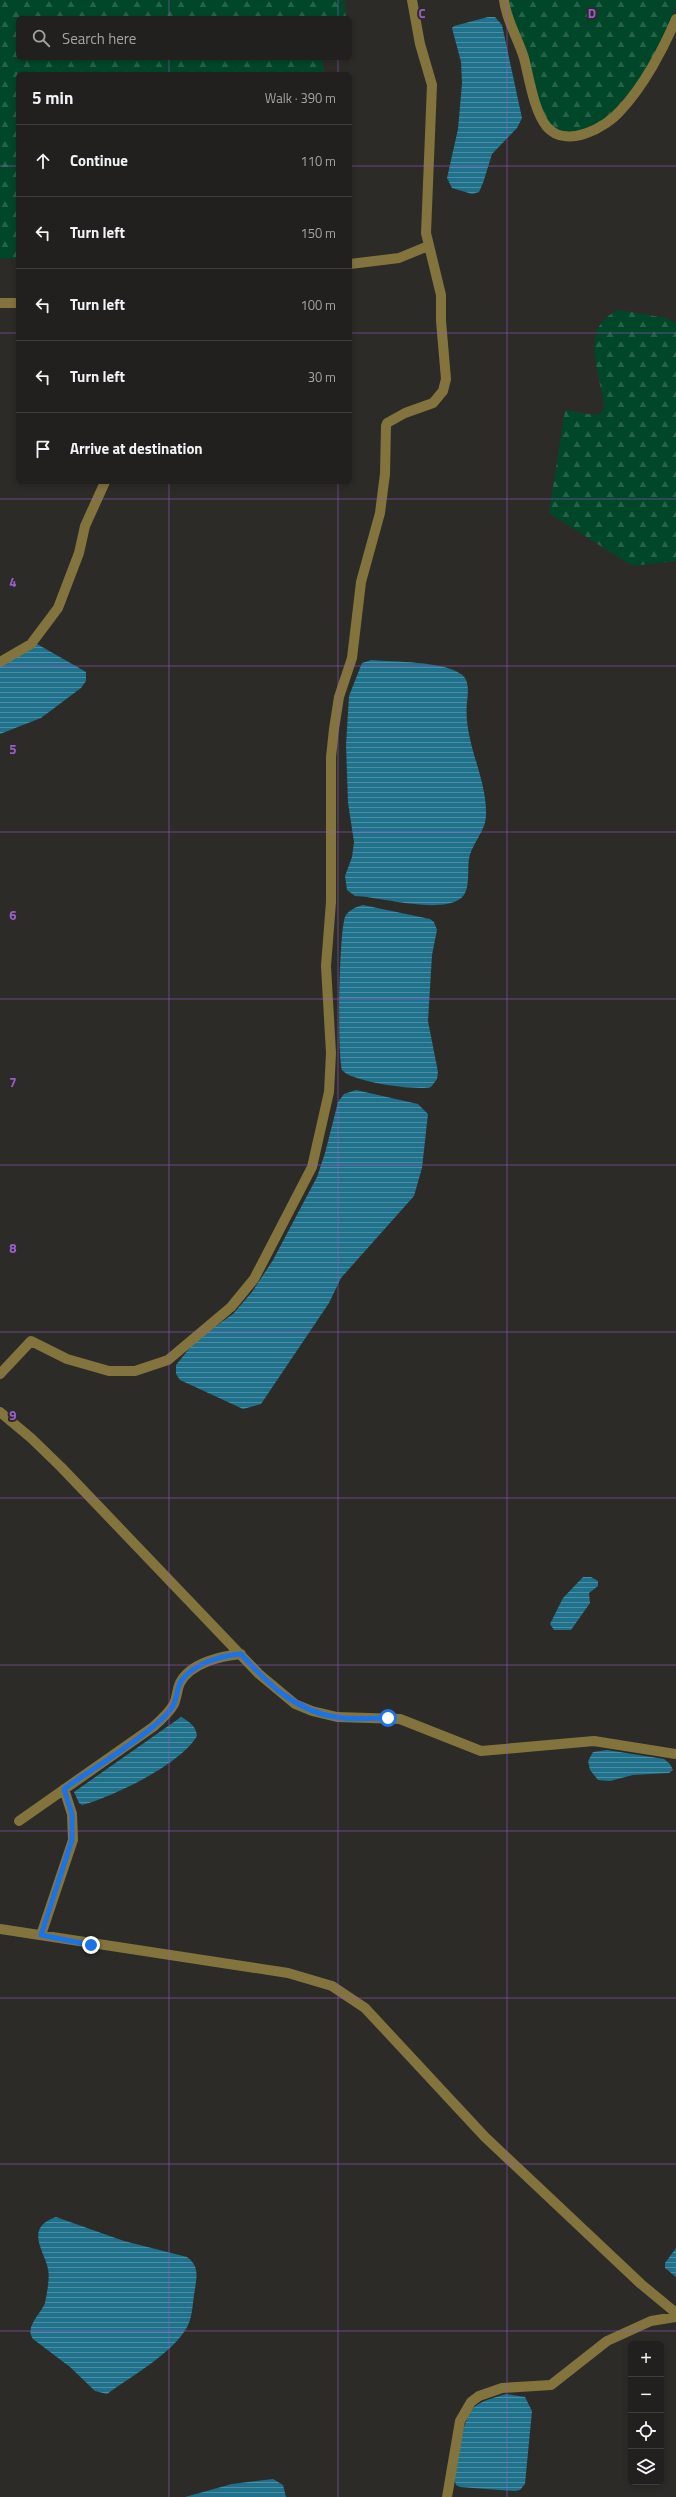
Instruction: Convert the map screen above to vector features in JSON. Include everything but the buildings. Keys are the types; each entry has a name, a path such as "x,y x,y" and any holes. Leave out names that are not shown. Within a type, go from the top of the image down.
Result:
{"street":[{"path":"0,1374 31,1341 67,1359 109,1371 135,1371 168,1360 231,1307 254,1279 312,1167 329,1092 331,1054 326,966 333,845 331,757 337,703 352,658 361,582 380,513 385,474 387,423 405,413 433,403 445,385 446,366 441,321 441,295 426,233 432,85 420,44 412,0"},
{"path":"504,0 508,16 521,48 540,115 550,130 566,137 585,134 621,111 659,54 676,19"},
{"path":"352,264 400,258 428,246"},
{"path":"0,304 16,303"},
{"path":"0,662 31,644 58,608 79,553 85,526 104,484"},
{"path":"0,1412 31,1438 61,1467 259,1674 285,1697 312,1711 337,1717 400,1719 481,1752 589,1741 617,1743 676,1754"},
{"path":"18,1821 153,1727 168,1713 174,1704 180,1682 188,1674 208,1661 226,1655 241,1654"},
{"path":"41,1935 72,1840 72,1814 64,1789"},
{"path":"0,1929 288,1973 332,1986 365,2008 485,2137 640,2284 676,2313"},
{"path":"447,2497 460,2421 464,2412 477,2398 502,2388 551,2384 613,2338 651,2321 676,2317"}],"green space":[{"path":"0,0 344,0 346,16 16,16 16,60 322,60 324,72 16,72 16,259 0,258"},
{"path":"507,0 676,0 673,16 666,35 654,57 624,99 608,116 591,128 576,133 569,133 555,130 542,114"},
{"path":"619,310 666,318 676,323 676,561 632,566 549,513 565,410 594,415 600,414 604,409 595,354 595,340 598,328 606,318"}],"water":[{"path":"488,17 495,17 502,25 522,118 517,128 492,154 479,192 472,194 452,188 447,178 458,129 462,83 461,62 452,28 454,26"},
{"path":"37,644 86,672 86,681 81,688 41,718 0,734 0,666"},
{"path":"371,660 431,664 453,670 461,674 467,683 468,731 483,787 486,815 484,826 469,859 466,891 460,899 450,903 438,905 409,904 355,896 347,890 345,876 352,857 354,842 348,803 346,745 349,696 362,663"},
{"path":"363,905 430,919 434,922 437,930 432,955 428,1021 438,1072 437,1079 431,1087 399,1087 370,1082 348,1074 342,1070 340,1059 339,1018 341,945 343,927 345,917 348,912"},
{"path":"356,1090 418,1104 428,1114 422,1168 414,1196 341,1278 329,1303 261,1404 243,1409 180,1380 176,1374 176,1365 196,1340 233,1314 252,1292 273,1260 317,1177 325,1153 338,1102 344,1094"},
{"path":"583,1577 591,1577 598,1581 598,1586 589,1593 590,1603 571,1630 554,1630 550,1624 563,1598"},
{"path":"181,1717 192,1725 197,1736 189,1747 162,1768 128,1787 95,1801 82,1805 79,1803 74,1792"},
{"path":"607,1750 664,1759 670,1764 673,1770 669,1773 633,1775 610,1781 598,1780 590,1770 588,1761 593,1752"},
{"path":"56,2217 124,2241 187,2257 191,2260 195,2267 196,2279 192,2312 185,2331 177,2341 154,2361 107,2394 95,2391 70,2367 33,2339 31,2334 32,2325 45,2303 49,2273 38,2240 38,2233 46,2222"},
{"path":"676,2248 676,2277 665,2268 665,2263"},
{"path":"506,2394 525,2397 532,2411 525,2484 520,2490 515,2491 460,2487 456,2485 454,2478 461,2438 472,2410 480,2403"},
{"path":"273,2479 283,2485 286,2497 185,2497 232,2484"}],"route":[{"path":"91,1945 41,1935 60,1882 72,1840 72,1814 64,1789 153,1727 168,1713 174,1704 180,1682 188,1674 208,1661 226,1655 241,1654 259,1674 295,1704 312,1711 337,1717 388,1718"}]}
